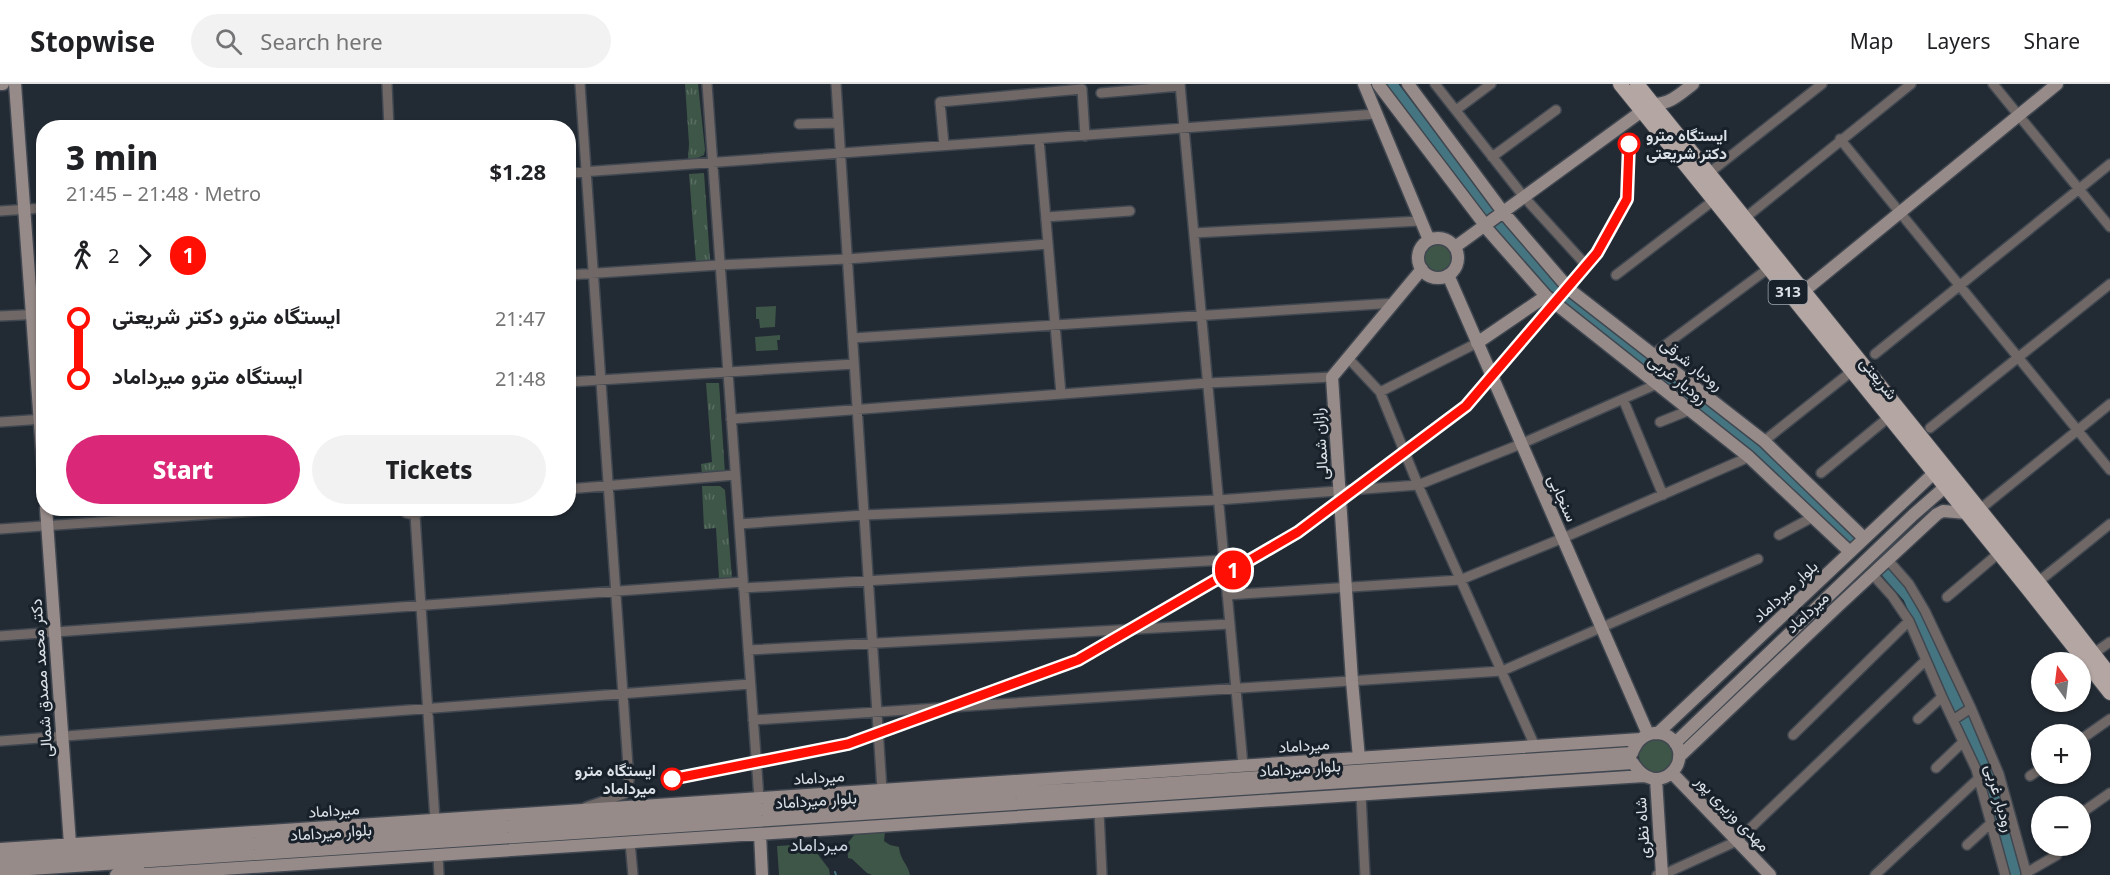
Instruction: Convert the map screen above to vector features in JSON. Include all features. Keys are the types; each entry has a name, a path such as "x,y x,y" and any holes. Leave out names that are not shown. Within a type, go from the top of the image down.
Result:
{"main road":[{"path":"15,84 24,210 36,299"},
{"path":"1365,84 1429,240"},
{"name":"رودبار غربی","path":"1378,84 1487,227 1546,296 1749,457 1850,552"},
{"name":"رودبار شرقی","path":"1408,84 1503,212 1570,290 1764,441 1864,538"},
{"name":"شریعتی","path":"1620,84 1647,107 1714,200 1889,417 2038,582 2110,675"},
{"name":"313","path":"1637,84 1647,107 1709,173"},
{"path":"1456,249 1647,107 1670,102 1693,84"},
{"path":"1804,291 2057,84"},
{"name":"شریعتی","path":"1709,173 1804,291 1938,469"},
{"path":"1446,239 1456,249 1455,267 1448,275 1431,276 1422,269 1418,256 1423,244 1429,240 1446,239"},
{"path":"1332,377 1422,269"},
{"name":"سنجابی","path":"1448,275 1649,735"},
{"path":"1477,343 1546,296"},
{"name":"رازان شمالی","path":"1332,377 1359,758"},
{"name":"بلوار میرداماد","path":"1649,735 1701,692 1938,469"},
{"name":"بلوار میرداماد","path":"1675,743 1913,515 1950,483"},
{"path":"1902,503 1911,506 1913,515"},
{"name":"میرداماد","path":"1679,757 1937,514 1943,511 1973,511"},
{"name":"شریعتی","path":"1973,511 2000,553 2110,693"},
{"name":"دکتر محمد مصدق شمالی","path":"46,516 70,844"},
{"path":"1795,630 1838,606"},
{"path":"1701,692 1696,706 1698,710 1701,711 1716,704"},
{"path":"131,875 1650,778 1672,773 1676,768 1679,757 1675,743 1666,735 1649,735 1633,758 1639,772 1650,778"},
{"name":"میرداماد","path":"0,849 1535,746 1649,735"},
{"name":"بلوار میرداماد","path":"0,860 466,828 1633,758"},
{"name":"بلوار میرداماد","path":"0,871 1633,758"},
{"name":"مهدی وزیری پور","path":"1672,773 1770,875"},
{"name":"شاه نظری","path":"1650,778 1662,875"},
{"path":"948,785 971,797"},
{"path":"466,828 501,815"},
{"path":"760,834 762,875"},
{"path":"116,875 166,860"}],"street":[{"path":"387,84 389,120"},
{"path":"579,810 624,794 629,780 625,694 580,84"},
{"path":"707,84 759,798"},
{"path":"836,84 882,790"},
{"path":"1435,84 1524,197 1586,265"},
{"path":"1456,110 1491,84"},
{"path":"1709,173 1822,84"},
{"path":"1745,218 1911,84"},
{"path":"1993,84 2110,227"},
{"path":"1101,93 1180,85 1243,765"},
{"path":"944,146 940,102 1082,89 1085,136"},
{"path":"1492,157 1556,110"},
{"path":"576,172 1376,114"},
{"path":"799,124 838,123"},
{"path":"1039,139 1061,394"},
{"path":"1840,139 2110,470"},
{"path":"1875,354 2110,164"},
{"path":"1616,275 1714,200"},
{"path":"0,211 36,209"},
{"path":"1046,217 1130,211"},
{"path":"1194,233 1420,221"},
{"path":"576,274 847,259 1048,244"},
{"path":"1653,354 1769,268"},
{"path":"1930,428 2110,284"},
{"path":"853,338 1395,303"},
{"path":"0,316 36,314"},
{"path":"1380,392 1477,343"},
{"path":"1348,358 1380,392 1418,485 1535,746"},
{"path":"576,382 854,364"},
{"path":"1764,441 1852,371"},
{"path":"731,419 1208,383 1332,377"},
{"path":"739,524 864,515 1218,500 1418,485 1521,444 1658,384"},
{"path":"1623,399 1663,495"},
{"path":"1973,511 2110,404"},
{"path":"1660,422 1690,410"},
{"path":"1821,473 1889,417"},
{"path":"0,422 36,419"},
{"path":"1227,595 1460,580 1749,457"},
{"path":"576,488 735,475"},
{"path":"0,529 180,516"},
{"path":"415,516 435,820"},
{"path":"1779,535 1813,517"},
{"path":"2038,582 2110,524"},
{"path":"1947,597 2000,553"},
{"path":"753,720 1502,671 1758,559"},
{"path":"0,636 617,592 1224,560"},
{"path":"1888,560 1909,584 1925,611 1971,708 1999,774 2027,874 2055,856"},
{"name":"رودبار غربی","path":"1873,575 1892,596 1909,621 1979,778 2005,875"},
{"path":"1793,735 1909,621"},
{"path":"748,650 1230,624"},
{"path":"2093,654 2110,642"},
{"path":"1657,875 1662,875 1737,841 1926,660"},
{"path":"0,741 750,684"},
{"path":"1918,719 1942,698"},
{"path":"1953,720 1971,708"},
{"path":"2091,732 2110,719"},
{"path":"1936,768 1963,742"},
{"path":"1875,875 1979,778"},
{"path":"2091,806 2110,793"},
{"path":"1360,795 1365,875"},
{"path":"1099,812 1102,875"},
{"path":"1967,845 1991,823"},
{"path":"630,842 633,875"},
{"path":"438,855 439,875"}],"green space":[{"path":"685,84 698,84 705,150 704,155 695,159 688,159"},
{"path":"704,173 710,260 696,263 689,174"},
{"path":"1438,242 1449,247 1454,258 1449,269 1438,274 1427,269 1422,258 1427,247"},
{"path":"776,306 775,327 760,328 759,319 756,319 756,307"},
{"path":"780,335 780,340 777,340 778,350 756,351 755,337"},
{"path":"706,383 719,383 725,473 702,475 701,464 712,462"},
{"path":"702,486 720,486 725,490 732,578 719,578 716,528 704,529"},
{"path":"1656,739 1668,744 1673,756 1668,768 1656,773 1644,768 1639,756 1644,744"},
{"path":"885,832 884,841 899,847 910,875 872,875 848,858 847,844 854,835"},
{"path":"810,844 829,869 830,875 779,875 777,846"}],"waterway":[{"path":"1389,84 1498,227 1560,295 1758,451 1851,537"},
{"path":"1889,572 1910,596 1988,768 2017,875"}],"metro line":[{"name":"1","path":"672,779 848,744 1078,660 1298,532 1466,406 1568,287 1597,253 1627,199 1629,144"}],"place":[{"name":"ایستگاه مترو دکتر شریعتی","path":"1629,144"},
{"name":"ایستگاه مترو میرداماد","path":"672,779"}],"district":[{"name":"میرداماد","path":"819,845"}]}
